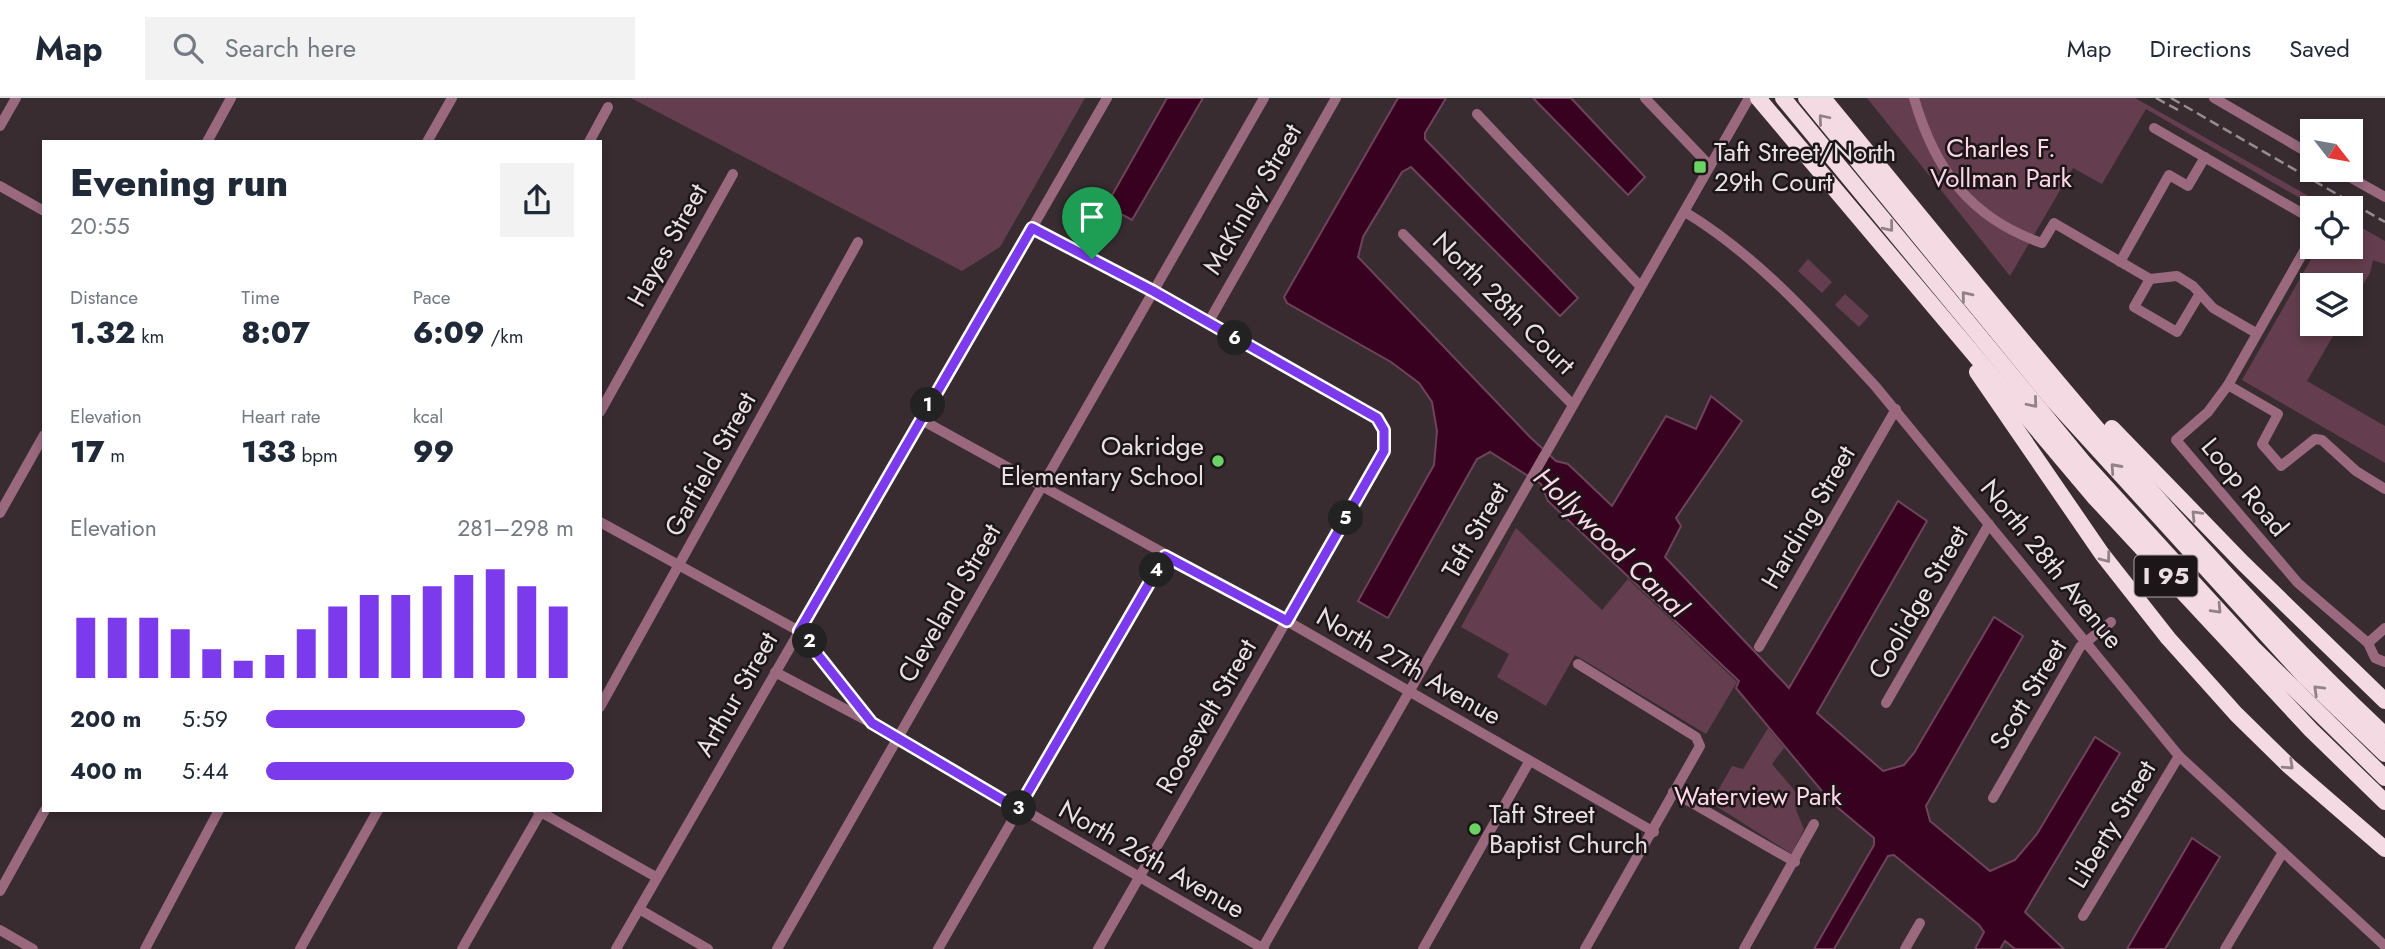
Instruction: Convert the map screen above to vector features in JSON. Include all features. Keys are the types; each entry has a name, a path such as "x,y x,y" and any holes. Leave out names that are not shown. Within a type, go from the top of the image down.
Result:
{"highway":[{"name":"I 95","path":"1758,98 1959,339 2175,586 2311,730 2385,802"},
{"path":"1783,98 2102,483 2253,648 2385,778"},
{"path":"1805,98 2051,398 2305,677 2385,754"},
{"name":"I 95","path":"1823,98 1996,307 2206,553 2385,735"},
{"path":"1996,307 2243,563 2385,701"},
{"path":"1959,339 1982,380 2102,554 2168,638 2236,714 2289,766 2385,849"}],"street":[{"path":"0,126 16,98"},
{"path":"208,140 231,98"},
{"path":"428,140 452,98"},
{"name":"Arthur Street","path":"616,949 1107,98"},
{"name":"Cleveland Street","path":"777,949 1264,98"},
{"name":"McKinley Street","path":"1208,323 1336,98"},
{"path":"1645,98 1710,166"},
{"name":"Taft Street","path":"1263,949 1407,690 1749,98"},
{"path":"1914,98 1939,160 1967,199 2006,230 2042,243 2054,223 2150,279 2177,276 2193,286 2213,308 2256,333"},
{"path":"2214,98 2300,148"},
{"path":"590,140 608,107"},
{"path":"1477,114 1640,286"},
{"path":"2154,128 2300,212"},
{"path":"2120,262 2169,175 2188,186 2205,157"},
{"name":"Hayes Street","path":"602,408 733,174"},
{"path":"2358,182 2385,197"},
{"path":"0,186 42,210"},
{"name":"North 28th Avenue","path":"1685,212 1722,236 1824,330 1896,409 2179,756 2385,948"},
{"path":"1032,228 1208,323"},
{"name":"North 28th Court","path":"1403,234 1572,404"},
{"name":"Garfield Street","path":"602,703 858,242"},
{"path":"2228,385 2300,258"},
{"path":"2150,279 2134,307 2177,332 2199,295"},
{"name":"Roosevelt Street","path":"1098,949 1384,451 1384,430 1377,418 1208,323"},
{"name":"Loop Road","path":"2385,489 2356,471 2331,446 2315,439 2281,466 2262,444 2278,414 2228,385 2208,412 2176,440 2311,597 2368,643 2375,658 2385,662"},
{"name":"Harding Street","path":"1759,647 1896,409"},
{"name":"North 27th Avenue","path":"920,419 1287,621 1654,832"},
{"path":"0,513 42,439"},
{"name":"North 26th Avenue","path":"602,523 799,631 872,723"},
{"name":"Coolidge Street","path":"1886,703 1989,524"},
{"path":"938,949 1165,556"},
{"name":"Scott Street","path":"1993,798 2086,641 2111,622"},
{"path":"2368,643 2385,628"},
{"path":"1578,664 1696,737 1700,746 1673,792 1654,832 1585,949"},
{"name":"North 26th Avenue","path":"775,673 898,737 1263,949"},
{"name":"Liberty Street","path":"2083,916 2179,756"},
{"path":"1423,949 1529,762"},
{"path":"1673,792 1795,862"},
{"path":"0,891 44,812"},
{"path":"145,949 218,812"},
{"path":"300,949 377,812"},
{"path":"462,949 539,812"},
{"path":"542,812 656,877"},
{"path":"1744,949 1814,824"},
{"path":"2225,949 2283,852"},
{"path":"639,909 708,949"},
{"path":"1905,949 1920,923"},
{"path":"0,930 33,949"}],"green space":[{"path":"631,98 1085,98 1000,247 962,271"},
{"name":"Charles F. Vollman Park","path":"1867,98 2135,98 2309,196 2300,198 2146,109 2102,184 2073,168 2010,276"},
{"path":"2363,228 2385,241 2385,264 2373,260 2370,273 2363,285 2363,273 2303,273 2311,259 2363,259"},
{"path":"1808,259 1832,282 1822,293 1798,271"},
{"path":"2300,278 2300,336 2333,336 2307,381 2385,426 2385,463 2242,380"},
{"path":"1845,294 1869,316 1859,327 1835,305"},
{"path":"1516,528 1602,610 1628,579 1737,682 1706,734 1575,655 1546,706 1497,677 1509,654 1461,627"},
{"name":"Waterview Park","path":"1768,728 1784,748 1772,764 1800,797 1796,810 1804,829 1792,854 1711,803 1732,766 1743,769"}],"water":[{"path":"1167,98 1203,98 1132,220 1106,206"},
{"name":"Hollywood Canal","path":"1398,98 1446,98 1425,133 1425,139 1578,298 1560,316 1411,167 1402,172 1363,237 1358,257 1530,437 1556,461 1568,464 1612,506 1666,416 1696,429 1711,396 1742,421 1676,518 1681,526 1665,557 1789,688 1898,501 1927,521 1817,713 1883,771 1904,765 1914,753 1994,617 2023,636 1926,806 1930,821 1990,871 2015,860 2037,834 2095,737 2120,753 2025,912 2064,949 2015,949 2005,941 2000,949 1975,949 1984,932 1979,925 1894,855 1888,856 1834,949 1814,949 1874,845 1874,838 1831,802 1736,688 1739,681 1548,501 1541,484 1490,452 1477,459 1388,618 1358,601 1434,465 1437,431 1432,402 1419,383 1391,362 1287,303 1284,297"},
{"path":"1533,98 1571,98 1645,177 1628,195"},
{"path":"2192,838 2220,857 2165,949 2127,949"}],"railway":[{"path":"2156,98 2178,110"},
{"path":"2171,98 2385,222"}],"place":[{"name":"Taft Street/North 29th Court","path":"1700,167"},
{"name":"Oakridge Elementary School","path":"1218,461"},
{"name":"Taft Street Baptist Church","path":"1475,829"}],"route":[{"path":"1032,228 1092,259 1377,418 1384,430 1384,451 1287,621 1165,556 1018,809 872,723 813,645 799,631 1032,228"}]}
